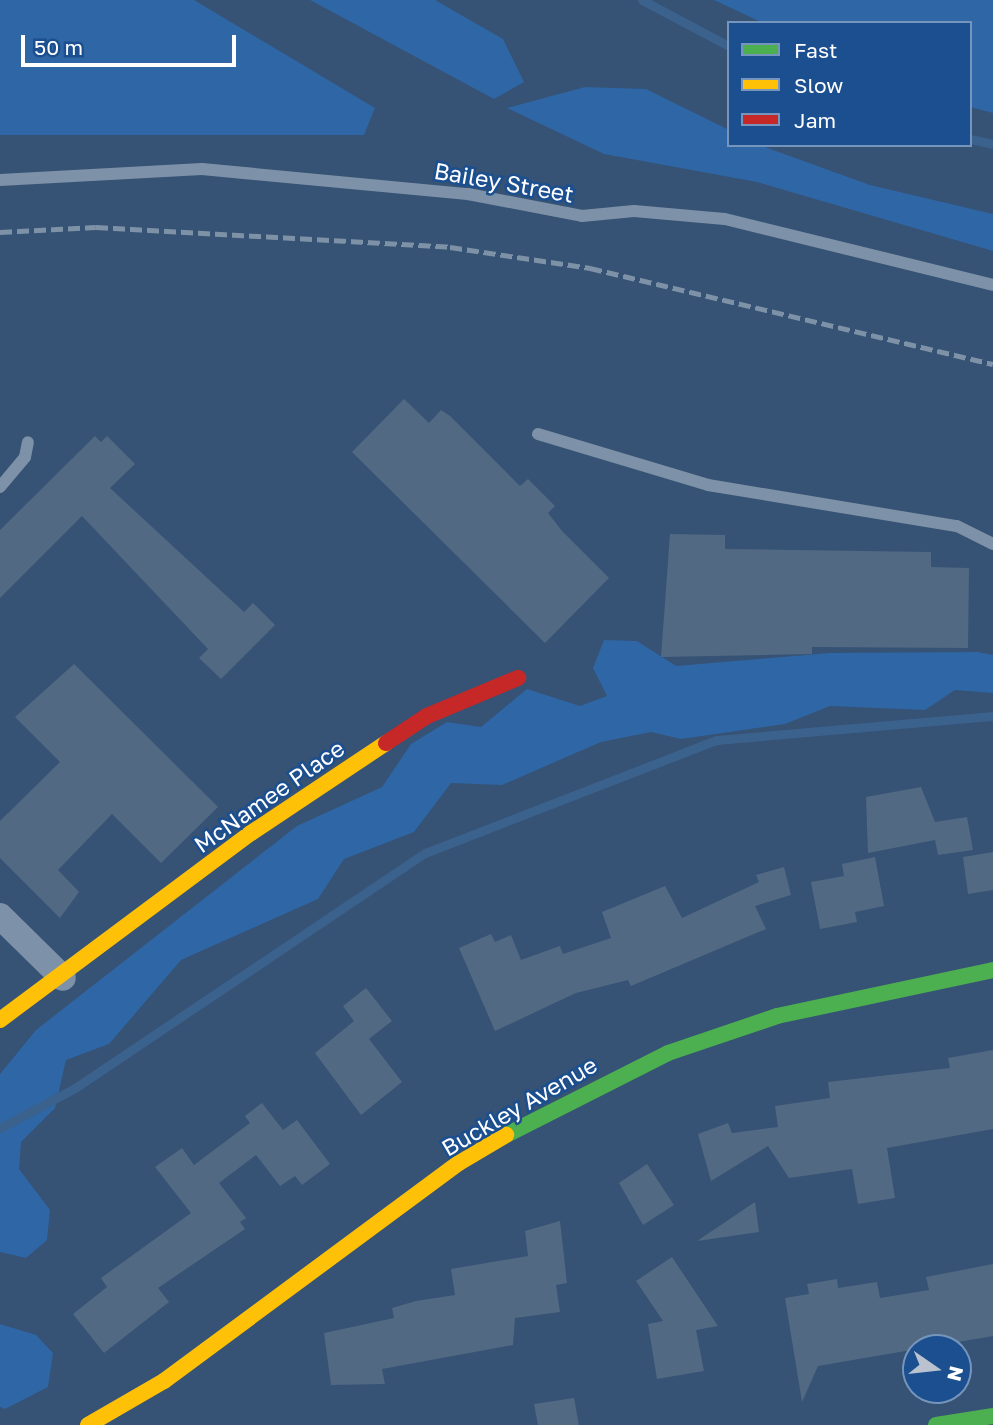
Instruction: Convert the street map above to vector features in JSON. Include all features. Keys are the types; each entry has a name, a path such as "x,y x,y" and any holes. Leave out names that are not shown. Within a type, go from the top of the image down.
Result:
{"street":[{"name":"McNamee Place","path":"0,1020 63,978 251,833 427,716 518,678"},
{"path":"0,916 63,978"},
{"name":"Buckley Avenue","path":"93,1424 164,1381 460,1163 566,1100 668,1053 777,1016 993,970"},
{"path":"936,1425 993,1416"}],"lane":[{"name":"Bailey Street","path":"0,180 202,169 468,194 582,216 634,211 725,219 993,285"},
{"path":"538,435 708,485 957,526 993,544"},
{"path":"0,487 25,457 29,442"}],"shaded area":[{"path":"0,0 194,0 375,108 364,135 0,135"},
{"path":"310,0 435,0 503,39 524,82 494,99"},
{"path":"714,0 993,0 993,113 972,108 972,21 759,21"},
{"path":"585,87 646,89 727,129 727,147 765,147 870,185 993,214 993,251 757,182 604,154 507,108"},
{"path":"604,640 637,641 676,666 830,653 977,652 993,655 993,693 955,690 925,710 830,706 785,724 681,739 651,732 601,742 502,785 451,783 414,832 344,859 318,899 181,960 109,1044 66,1060 55,1108 21,1142 19,1169 50,1210 47,1240 26,1258 0,1252 0,1074 36,1030 297,826 382,787 411,744 447,722 481,727 527,689 580,706 607,696 593,668"},
{"path":"0,1324 36,1335 53,1353 48,1387 5,1409 0,1407"}],"building":[{"path":"404,399 429,423 441,410 520,486 528,479 555,506 548,513 562,531 609,578 545,643 352,452"},
{"path":"95,436 101,442 107,436 135,464 110,488 244,612 253,603 275,625 221,679 199,658 208,649 82,516 0,598 0,530"},
{"path":"670,534 725,535 725,549 931,552 931,567 969,568 968,648 812,647 812,654 661,657"},
{"path":"74,664 218,807 161,863 112,814 58,870 79,892 60,918 0,858 0,821 60,762 15,717"},
{"path":"921,787 935,822 967,817 973,850 938,855 935,840 868,853 866,797"},
{"path":"993,852 993,890 968,894 963,857"},
{"path":"875,857 884,906 855,912 857,922 820,929 811,882 844,876 842,864"},
{"path":"784,867 791,895 755,906 766,929 631,986 628,980 576,993 495,1031 459,948 491,934 495,942 511,935 521,960 560,946 563,954 611,938 602,912 665,886 682,918 759,882 756,875"},
{"path":"366,988 392,1021 369,1039 402,1082 361,1115 315,1053 354,1021 343,1006"},
{"path":"993,1050 993,1129 887,1148 895,1198 858,1204 852,1169 789,1178 768,1146 711,1181 698,1134 728,1123 732,1133 778,1127 775,1106 830,1098 828,1082 950,1068 948,1058"},
{"path":"262,1103 283,1130 297,1120 330,1164 302,1185 295,1176 280,1186 256,1155 219,1183 246,1218 240,1222 245,1229 158,1288 169,1302 104,1353 73,1314 107,1287 101,1278 191,1213 155,1167 182,1148 194,1165 250,1123 245,1116"},
{"path":"647,1164 674,1205 643,1225 619,1183"},
{"path":"755,1202 759,1232 697,1241"},
{"path":"560,1221 567,1283 556,1285 560,1312 515,1318 513,1345 382,1369 385,1384 331,1385 324,1333 394,1318 392,1308 416,1301 455,1295 451,1269 528,1256 525,1231"},
{"path":"672,1257 718,1326 696,1330 704,1371 657,1379 648,1324 663,1321 636,1281"},
{"path":"993,1264 993,1336 972,1340 972,1334 902,1334 902,1352 818,1366 802,1402 785,1298 809,1294 807,1284 837,1279 838,1288 877,1282 880,1298 929,1290 926,1277"},
{"path":"574,1398 579,1425 538,1425 534,1404"}],"waterway":[{"path":"642,0 727,45"},
{"path":"972,139 993,144"},
{"path":"0,1128 75,1088 425,853 717,740 993,716"}],"railway":[{"path":"0,232 96,227 450,247 590,268 993,364"}],"traffic: fast":[{"path":"506,1135 668,1053 777,1016 993,970"},
{"path":"936,1425 993,1416"}],"traffic: slow":[{"path":"0,1020 251,833 386,743"},
{"path":"88,1425 164,1381 459,1163 506,1135"}],"traffic: jam":[{"path":"386,743 427,716 518,678"}]}
